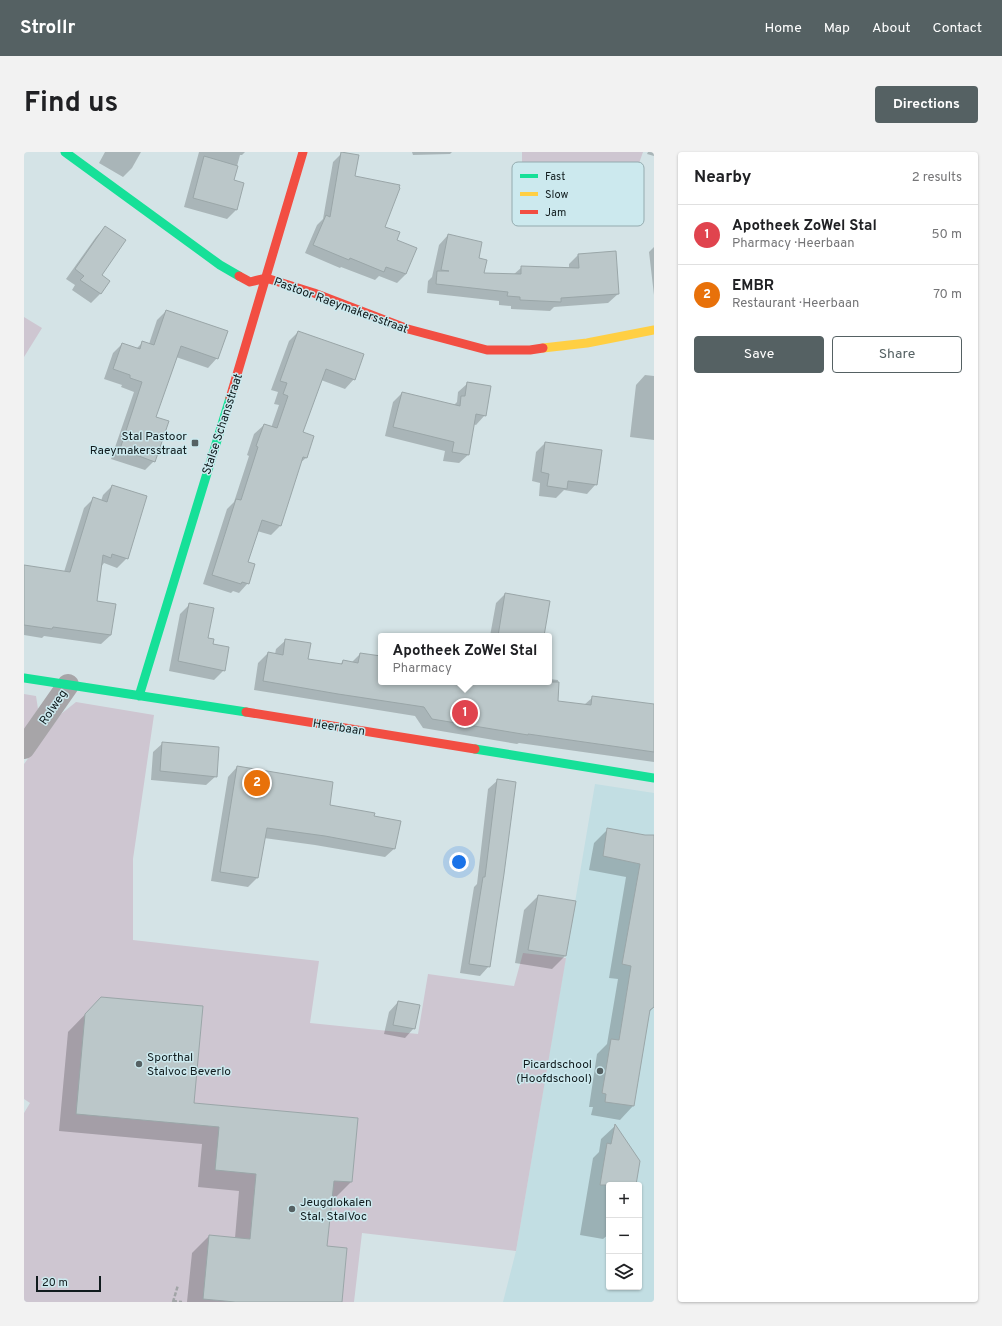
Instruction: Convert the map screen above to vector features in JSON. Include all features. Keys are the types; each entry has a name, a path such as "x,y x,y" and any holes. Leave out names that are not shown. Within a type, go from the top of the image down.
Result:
{"street":[{"name":"Pastoor Raeymakersstraat","path":"65,152 220,265 250,282 266,278 314,293 408,329 487,350 530,350 587,343 654,330"},
{"name":"Stalse Schansstraat","path":"138,696 303,152"},
{"name":"Heerbaan","path":"24,678 654,778"},
{"name":"Rolweg","path":"24,748 68,685"}],"path":[{"path":"178,1284 173,1302 182,1302"}],"shaded area":[{"path":"522,152 643,152 639,162 522,162"},
{"path":"24,317 42,328 24,357"},
{"path":"24,694 36,696 38,709 24,732"},
{"path":"76,702 154,715 133,859 133,940 319,961 310,1023 418,1034 428,974 514,986 523,953 566,958 516,1251 362,1233 354,1302 24,1302 24,1113 30,1103 24,1099 24,764 61,714"},
{"name":"Picardschool (Hoofdschool)","path":"595,784 654,793 654,1302 503,1302 516,1251"}],"building":[{"path":"341,152 359,155 355,176 400,185 385,227 400,232 397,240 417,248 406,274 386,267 384,272 350,258 349,260 313,245 326,215 330,217"},
{"path":"204,156 238,166 234,180 244,183 237,210 193,198"},
{"path":"105,226 126,240 102,275 110,281 101,294 80,280 84,276 75,269"},
{"path":"448,234 482,242 479,258 487,260 484,273 521,274 521,266 579,268 578,254 616,251 619,294 561,298 561,302 520,300 520,297 507,296 508,292 436,284 437,271 449,271 441,270"},
{"path":"166,310 228,331 218,359 181,346 156,417 169,421 155,462 120,449 142,382 130,378 130,375 113,369 122,343 140,349 142,341 154,345"},
{"path":"298,331 364,354 355,380 326,369 303,432 314,436 307,458 303,457 281,526 262,520 248,562 255,564 249,584 242,582 241,584 212,575 236,499 241,500 258,447 256,446 264,424 277,428 288,396 283,394 287,383 280,381"},
{"path":"467,382 491,386 486,416 476,414 469,455 452,452 454,442 393,427 402,392 460,406 461,396 465,396"},
{"path":"545,442 602,450 597,485 568,481 567,489 547,486 549,474 541,472"},
{"path":"112,485 147,496 128,559 112,554 111,558 103,555 97,601 116,604 111,635 53,627 52,629 24,625 24,565 70,572 93,497 107,502"},
{"path":"505,593 550,601 545,633 498,633"},
{"path":"189,603 214,608 208,638 214,639 213,644 229,647 225,671 178,661"},
{"path":"285,639 311,643 308,659 342,664 343,660 358,663 360,653 378,656 378,685 552,685 552,682 559,682 558,701 591,705 592,696 654,704 654,752 528,735 432,719 424,707 263,681 268,652 283,655"},
{"path":"162,742 219,747 217,777 160,771"},
{"path":"237,766 333,782 330,805 375,813 374,816 401,821 395,849 325,836 267,828 258,878 220,872"},
{"path":"497,779 516,782 490,967 469,964 483,877 485,877"},
{"path":"607,828 645,835 654,835 654,1007 650,1010 634,1106 605,1102 606,1094 602,1093 611,1039 619,1040 631,966 622,964 640,864 603,856"},
{"path":"538,895 576,901 566,956 528,950"},
{"name":"Jeugdlokalen Stal, StalVoc","path":"101,997 203,1006 194,1103 358,1118 352,1182 334,1181 327,1246 347,1248 342,1302 235,1302 203,1299 209,1235 250,1239 256,1174 215,1170 219,1127 76,1114 85,1014"},
{"path":"398,1001 420,1005 415,1029 393,1025"},
{"path":"615,1124 640,1161 636,1182 606,1182 606,1185 600,1185 607,1143 611,1144"}],"traffic: fast":[{"path":"65,152 220,265 239,276"},
{"path":"139,696 230,398"},
{"path":"24,678 246,712"},
{"path":"475,749 654,778"}],"traffic: slow":[{"path":"543,348 587,343 654,330"}],"traffic: jam":[{"path":"230,398 303,152"},
{"path":"239,276 250,282 266,278 314,293 408,329 487,350 530,350 543,348"},
{"path":"246,712 475,749"}],"place":[{"name":"Stal Pastoor Raeymakersstraat","path":"195,443"},
{"name":"Apotheek ZoWel Stal","path":"465,713"},
{"name":"EMBR","path":"257,783"},
{"name":"Sporthal Stalvoc Beverlo","path":"139,1064"},
{"name":"Picardschool (Hoofdschool)","path":"600,1071"},
{"name":"Jeugdlokalen Stal, StalVoc","path":"292,1209"}]}
